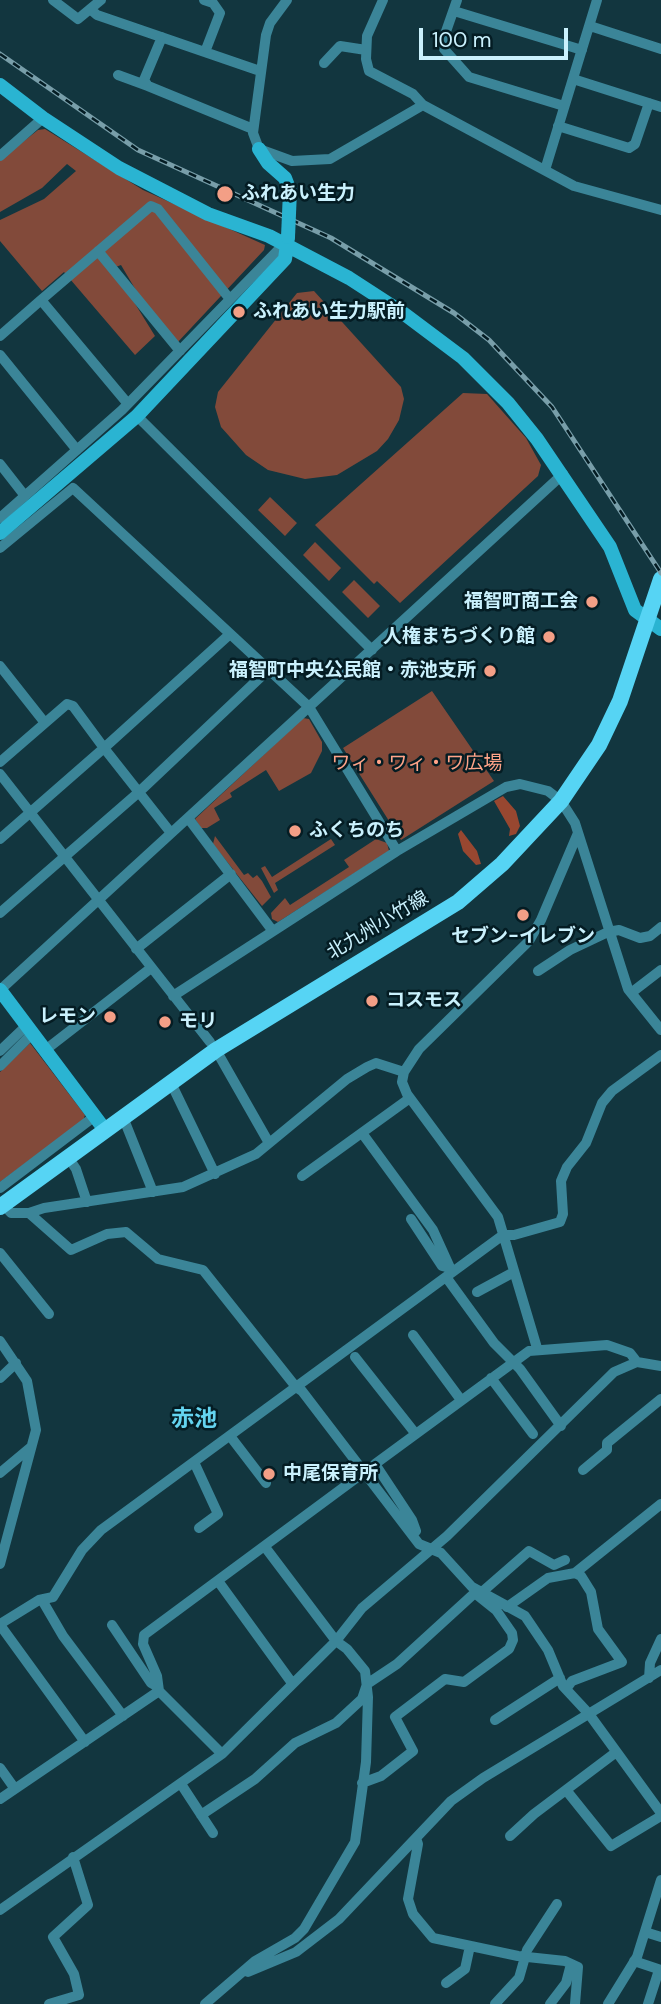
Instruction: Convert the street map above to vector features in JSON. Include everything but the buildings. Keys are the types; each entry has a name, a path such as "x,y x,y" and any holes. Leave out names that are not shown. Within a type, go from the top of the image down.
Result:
{"main road":[{"name":"北九州小竹線","path":"2,1205 171,1083 213,1046 458,902 522,845 580,775 612,720 655,624 654,599 661,579"}],"street":[{"path":"53,0 78,19 101,0"},
{"path":"204,0 213,3 220,13 205,52"},
{"path":"0,533 133,410 285,259 290,191 285,178 268,163 259,149 253,130 260,71 270,23 286,0"},
{"path":"383,0 367,36 369,71 413,94 423,104 574,186 661,210"},
{"path":"545,170 597,0"},
{"path":"564,106 469,77 444,49 443,40 455,5 582,50"},
{"path":"90,9 97,15 260,71"},
{"path":"590,26 661,49"},
{"path":"148,86 144,80 162,37"},
{"path":"324,62 340,46 366,50"},
{"path":"118,75 253,130"},
{"path":"573,79 661,107"},
{"path":"0,85 99,156 166,194 287,242 392,306 463,358 508,403 563,474 610,547 634,607 655,624"},
{"path":"558,126 629,148 635,144 649,103"},
{"path":"259,149 292,161 330,159 423,104"},
{"path":"0,156 43,118"},
{"path":"0,335 150,206 158,209 229,298"},
{"path":"0,518 77,450 133,410 180,351 229,298 287,242"},
{"path":"98,251 180,351"},
{"path":"41,300 133,410 372,650"},
{"path":"0,355 77,450"},
{"path":"0,464 26,496"},
{"path":"105,1130 0,990 563,474"},
{"path":"0,548 74,488 310,707 397,851"},
{"path":"0,839 230,634"},
{"path":"0,666 45,723"},
{"path":"0,913 139,792 268,670"},
{"path":"0,762 67,705 73,706 172,833"},
{"path":"0,774 213,1046 269,1143"},
{"path":"173,996 397,851 506,787 531,785 548,791 561,801 578,834 608,932 631,993 659,1022"},
{"path":"188,818 272,930"},
{"path":"537,1348 498,1217 410,1098 402,1082 404,1072 419,1049 529,941 541,920 578,834"},
{"path":"136,949 231,874"},
{"path":"538,971 570,950 608,932 619,930 640,938 650,936 661,927"},
{"path":"44,1051 151,968"},
{"path":"631,993 661,970"},
{"path":"0,1051 29,1030"},
{"path":"0,1066 29,1030"},
{"path":"85,1742 0,1624 52,1597 82,1550 101,1530 449,1272 503,1235 514,1235 559,1222 564,1214 561,1181 567,1167 586,1143 602,1103 612,1091 661,1055"},
{"path":"2,1205 11,1213 29,1213 183,1186 256,1154 347,1079 367,1067 376,1063 404,1072"},
{"path":"171,1083 215,1174"},
{"path":"302,1176 410,1098"},
{"path":"0,1188 94,1116"},
{"path":"123,1117 153,1192"},
{"path":"362,1133 433,1230 449,1272 494,1343 514,1362 561,1426"},
{"path":"68,1157 76,1169 87,1202"},
{"path":"29,1213 71,1250 107,1234 126,1232 158,1259 203,1270 296,1387 302,1391 419,1544 441,1553 496,1610 512,1633 513,1640 509,1649 464,1682 450,1677 445,1679 396,1717 413,1751 381,1776 362,1783"},
{"path":"411,1219 442,1266 449,1272"},
{"path":"0,1253 49,1314"},
{"path":"477,1292 514,1272"},
{"path":"413,1335 461,1400"},
{"path":"0,1342 27,1381 36,1430 0,1564"},
{"path":"412,1535 416,1531 412,1520 375,1464 514,1362 537,1348 553,1351 607,1345 630,1353 637,1362 660,1368"},
{"path":"355,1357 415,1433"},
{"path":"0,1910 222,1754 336,1641 362,1608 430,1550 614,1372 637,1362"},
{"path":"0,1378 16,1363"},
{"path":"491,1378 533,1434"},
{"path":"583,1470 607,1450 607,1443 661,1399"},
{"path":"230,1436 266,1483"},
{"path":"0,1473 31,1447"},
{"path":"194,1462 218,1514 198,1528"},
{"path":"158,1689 142,1644 144,1635 363,1472"},
{"path":"507,1606 548,1578 575,1573 661,1504"},
{"path":"208,2003 239,1975 304,1929 355,1842 366,1762 365,1671 347,1649 336,1641 265,1547"},
{"path":"201,1815 254,1779 295,1743 336,1723 362,1699 367,1684 397,1664 529,1551 554,1565 565,1560"},
{"path":"566,1689 572,1681 622,1662 598,1629 591,1592 575,1573"},
{"path":"218,1581 292,1683"},
{"path":"479,1592 525,1616 548,1650 566,1689 589,1714 661,1815 611,1846 566,1790"},
{"path":"42,1600 63,1636 123,1716"},
{"path":"112,1625 150,1682 222,1754"},
{"path":"649,1678 650,1663 661,1639"},
{"path":"239,1975 296,1952 339,1919 451,1801 483,1778 661,1670"},
{"path":"495,1720 560,1678"},
{"path":"0,1799 123,1716 158,1689"},
{"path":"510,1836 615,1753"},
{"path":"0,1768 15,1789"},
{"path":"180,1784 213,1833"},
{"path":"416,1838 418,1844 408,1899 413,1914 433,1938 578,1967 575,2004"},
{"path":"49,2004 79,1995 74,1974 53,1937 88,1905 73,1857"},
{"path":"608,2004 634,1961 661,1880"},
{"path":"495,2004 519,1978 524,1956 557,1904"},
{"path":"645,1932 661,1937"},
{"path":"446,1983 465,1969 470,1947"},
{"path":"634,1961 660,1970 648,2004"},
{"path":"550,2004 566,1983 571,1964"}],"green space":[{"path":"45,129 143,190 265,245 264,250 177,343 137,292 121,265 113,268 155,336 135,355 64,272 42,291 0,241 0,220 44,199 76,171 67,164 42,188 0,212 0,160 38,130"},
{"path":"314,291 401,387 404,399 399,420 377,451 337,475 305,479 268,470 246,455 221,427 215,407 218,392 297,293"},
{"path":"463,393 487,394 526,438 541,465 538,476 400,603 377,581 374,584 315,525"},
{"path":"270,497 297,523 285,536 258,510"},
{"path":"315,542 341,568 329,581 303,555"},
{"path":"354,580 380,606 368,618 342,592"},
{"name":"ワィ・ワィ・ワ広場","path":"432,691 494,781 401,840 343,748"},
{"path":"303,718 309,719 322,742 322,751 311,773 279,791 266,770 230,793 232,797 214,808 220,820 207,828 201,828 195,819"},
{"path":"215,836 244,875 248,873 253,878 257,875 262,881 271,897 262,906 213,844"},
{"path":"331,839 335,845 275,883 278,890 274,893 261,868 265,866 272,877"},
{"path":"376,839 387,843 389,851 278,922 272,919 271,913 285,898 290,905 349,867 344,860"},
{"path":"30,1043 85,1115 83,1121 0,1182 0,1072"}],"shaded area":[{"path":"503,796 516,811 520,826 516,834 509,836 510,829 494,801"},
{"path":"461,830 477,851 481,864 476,865 463,851 458,834"}],"railway":[{"path":"0,54 138,150 331,238 454,313 489,340 552,407 661,573"}],"place":[{"name":"ふれあい生力","path":"225,194"},
{"name":"ふれあい生力駅前","path":"239,312"},
{"name":"福智町商工会","path":"592,602"},
{"name":"人権まちづくり館","path":"549,637"},
{"name":"福智町中央公民館・赤池支所","path":"490,671"},
{"name":"ふくちのち","path":"295,831"},
{"name":"セブン-イレブン","path":"523,915"},
{"name":"コスモス","path":"372,1001"},
{"name":"レモン","path":"110,1017"},
{"name":"モリ","path":"165,1022"},
{"name":"中尾保育所","path":"269,1474"}],"district":[{"name":"赤池","path":"194,1420"}]}
